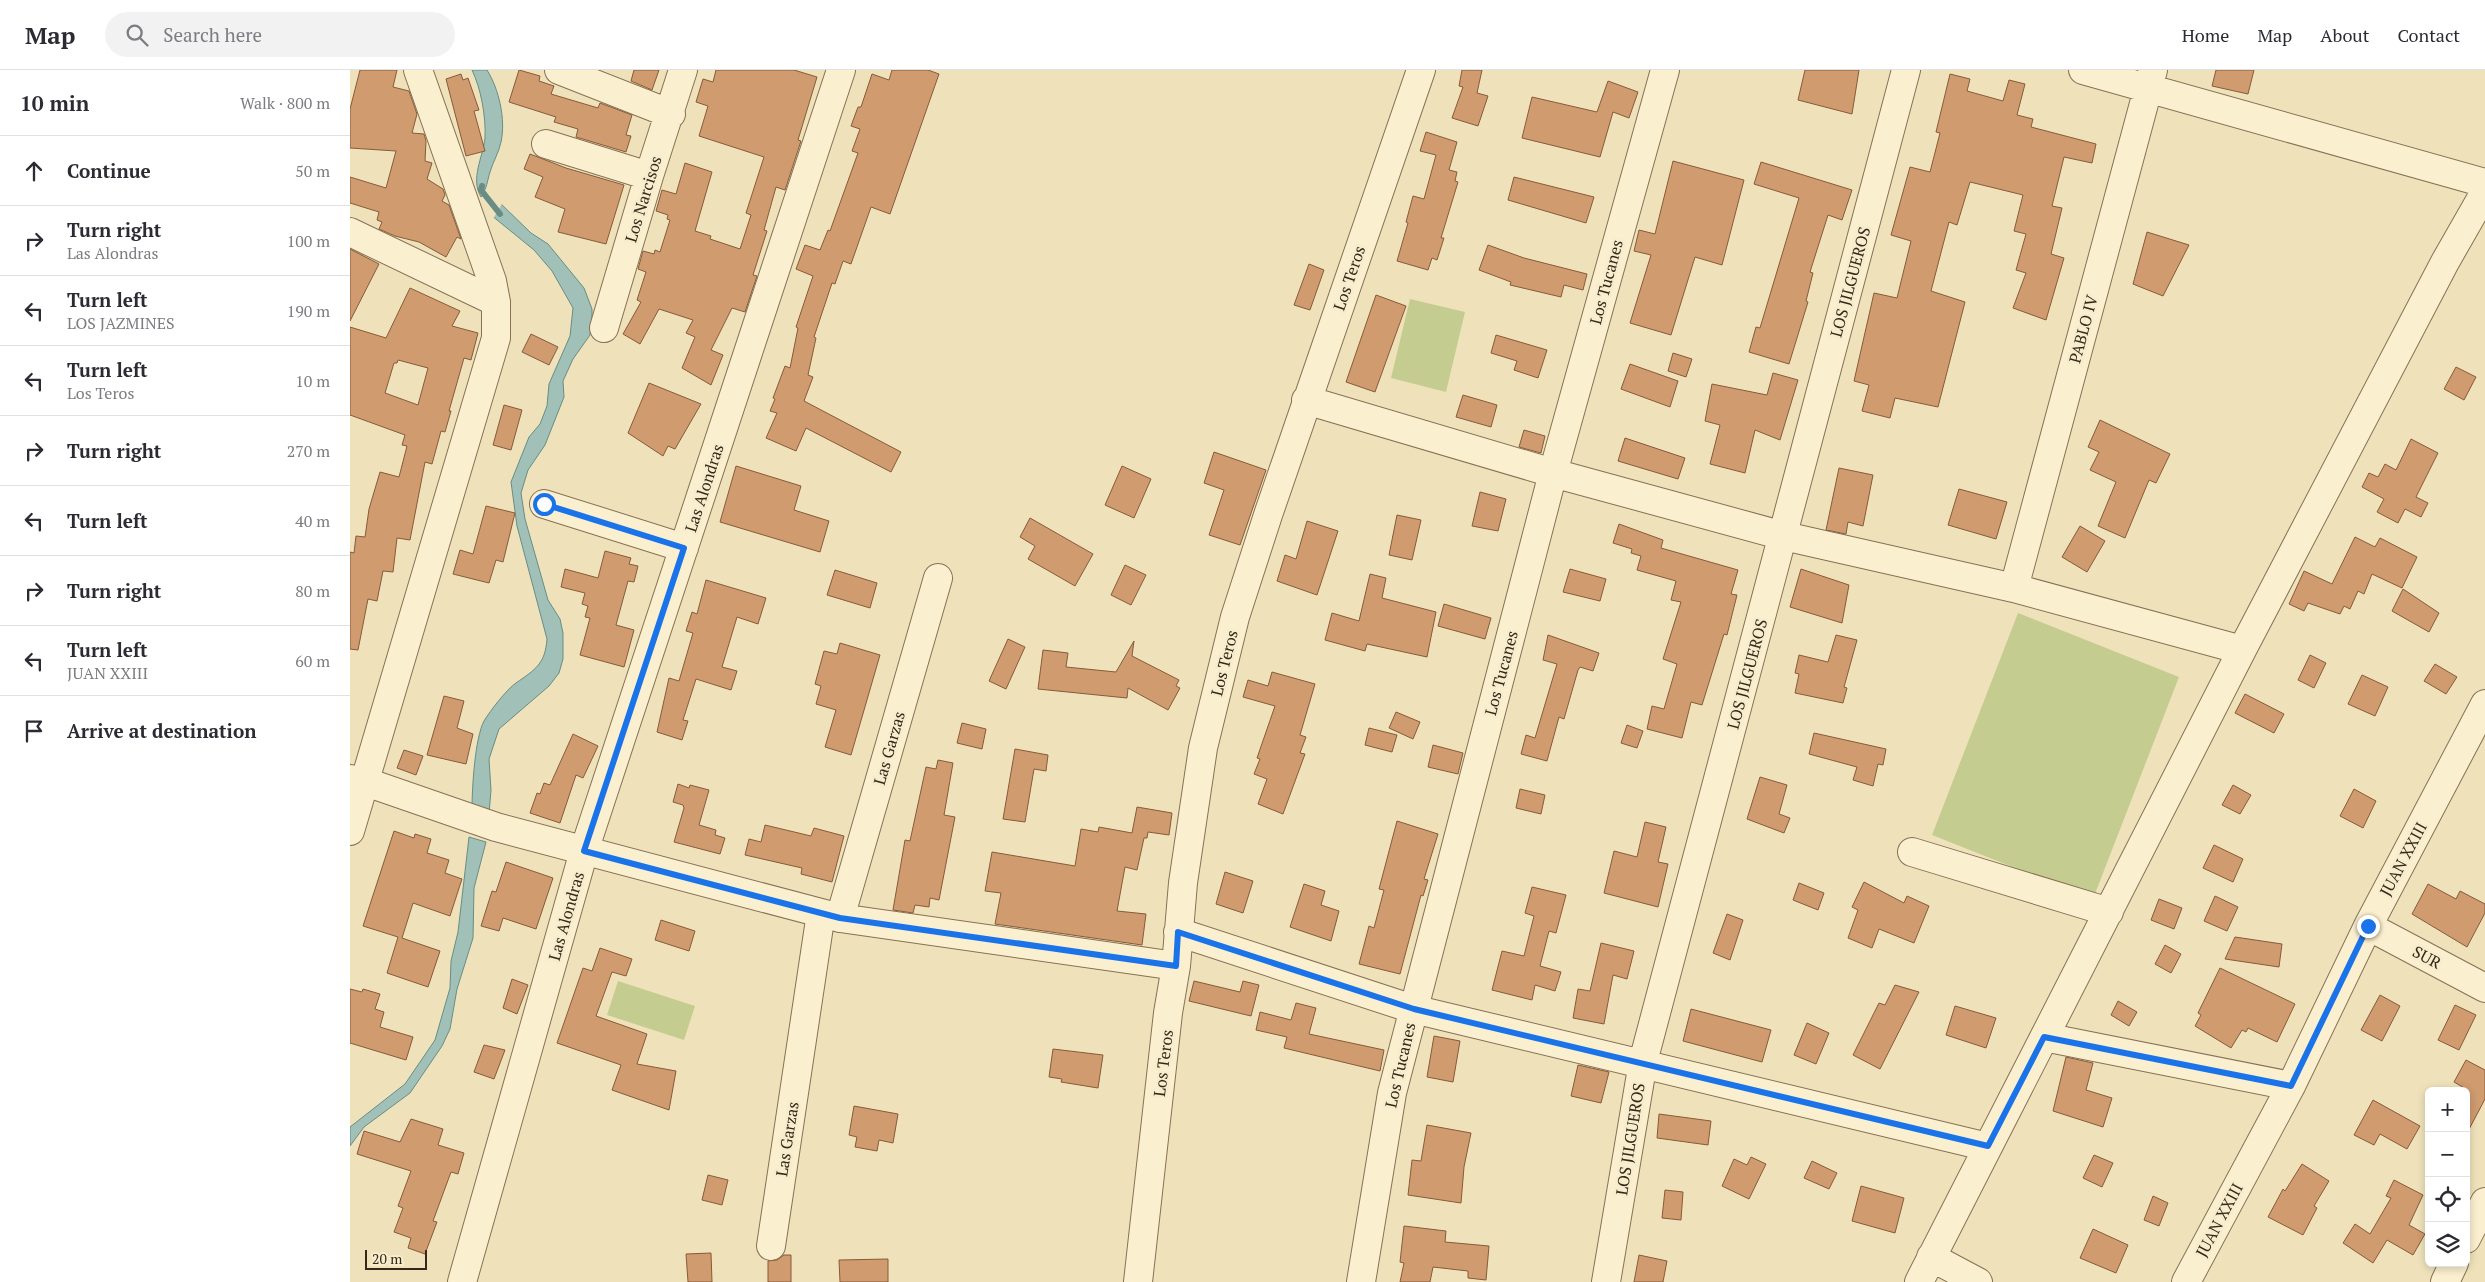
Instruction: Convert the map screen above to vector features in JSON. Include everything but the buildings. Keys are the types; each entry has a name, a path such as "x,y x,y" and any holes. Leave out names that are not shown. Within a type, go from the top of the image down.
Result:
{"street":[{"path":"350,831 358,780 496,338 496,302 485,257 418,70"},
{"path":"559,70 670,114"},
{"name":"Los Narcisos","path":"604,328 683,70"},
{"name":"Las Alondras","path":"462,1282 584,851 842,70"},
{"name":"Los Teros","path":"1138,1282 1168,1013 1176,966 1189,834 1205,739 1235,617 1306,400 1421,70"},
{"name":"Los Tucanes","path":"1361,1282 1392,1093 1554,474 1665,70"},
{"name":"LOS JILGUEROS","path":"1606,1282 1643,1062 1906,70"},
{"path":"2083,70 2151,79 2485,182"},
{"name":"PABLO IV","path":"2014,588 2151,79"},
{"path":"546,144 649,176"},
{"path":"1919,1282 2242,650 2445,262 2485,192"},
{"path":"350,232 496,302"},
{"path":"1306,400 1554,474 1784,536 2014,588 2242,650"},
{"path":"544,504 684,548"},
{"name":"Las Garzas","path":"771,1246 830,916 938,578"},
{"name":"JUAN XXIII","path":"2186,1282 2291,1086 2368,926 2485,704"},
{"path":"358,780 496,827 830,916 1176,966"},
{"path":"1912,852 2109,912"},
{"name":"SUR","path":"2368,926 2485,988"},
{"path":"1178,932 1414,1009 1643,1062 1988,1146"},
{"path":"2044,1037 2291,1086"},
{"path":"2470,1232 2485,1202"},
{"path":"1932,1257 1978,1282"},
{"path":"2445,1282 2452,1267"}],"green space":[{"path":"1410,299 1465,312 1446,392 1391,378"},
{"path":"2018,613 2179,677 2093,899 1932,835"},
{"path":"618,981 695,1006 684,1040 607,1015"}],"water":[{"path":"472,70 487,70 498,95 503,124 500,146 491,168 486,188 481,197 478,190 477,175 484,145 485,121 480,94"},
{"path":"498,201 531,233 548,244 584,288 592,309 592,322 590,335 573,359 563,381 564,397 545,445 528,470 521,493 525,519 548,600 560,619 563,633 563,659 559,673 549,686 499,729 489,759 491,790 489,814 472,808 475,763 481,729 494,706 512,686 529,674 542,660 547,639 517,526 511,482 529,437 540,424 547,406 549,384 570,336 573,308 552,271 534,250 491,215"},
{"path":"469,837 486,842 474,888 473,938 457,989 450,1029 442,1046 410,1093 364,1127 350,1146 350,1127 405,1084 435,1040 450,988 451,961 458,932"}],"pier":[{"path":"499,199 503,202 493,219 489,214 496,200"}],"waterway":[{"path":"482,186 481,190 500,214"}],"route":[{"path":"544,504 684,548 584,851 840,918 1176,966 1178,932 1414,1009 1643,1062 1988,1146 2044,1037 2291,1086 2368,926"}]}
